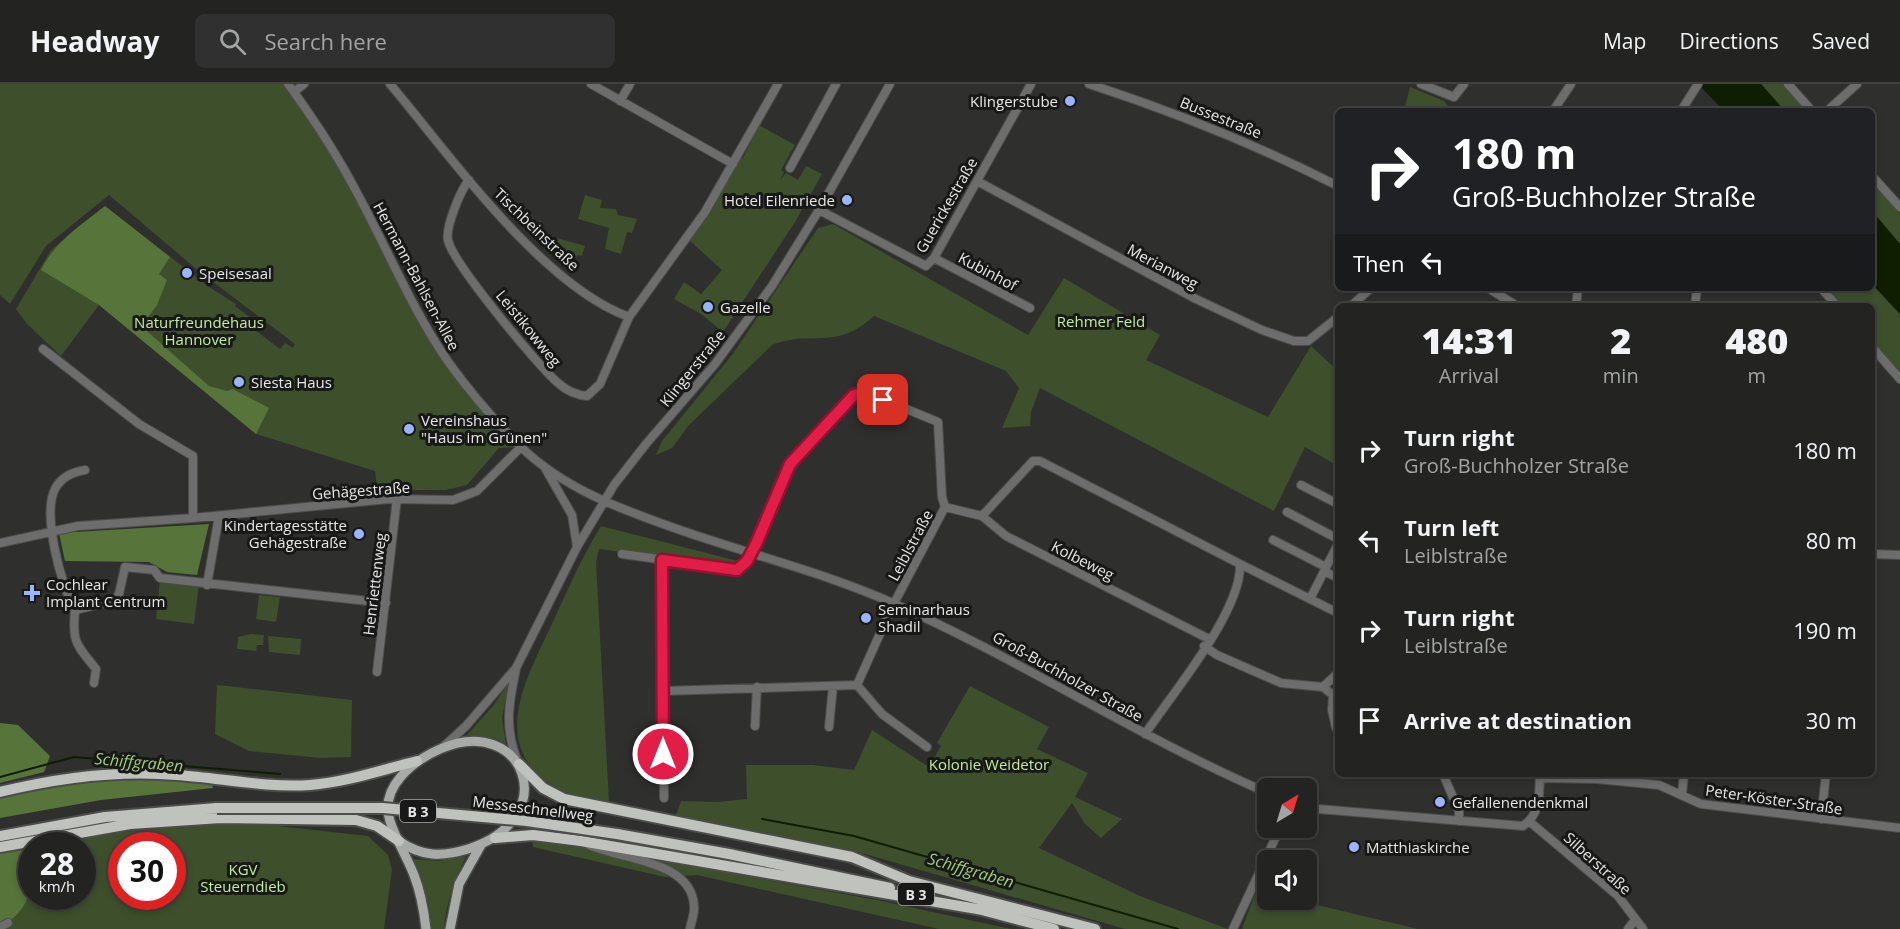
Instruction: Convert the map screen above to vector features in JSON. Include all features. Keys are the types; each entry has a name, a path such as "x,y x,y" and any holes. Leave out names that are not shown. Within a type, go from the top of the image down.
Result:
{"highway":[{"path":"0,792 73,778 175,774 308,785 357,778 417,761"},
{"path":"519,764 543,788 564,799 852,857 909,881"},
{"name":"Messeschnellweg","path":"0,836 105,817 217,808 383,808 527,821 616,834 849,879 1054,929"},
{"path":"0,847 102,828 221,818 356,820 377,826 399,841"},
{"path":"495,838 533,835 581,841 983,910"},
{"path":"849,879 909,881"},
{"name":"B 3","path":"909,881 1095,929"}],"main road":[{"path":"399,841 425,854 441,856 481,845 495,838 518,817 522,807 524,792 519,764 505,750 491,743 476,741 442,748 417,761 393,788 388,803 390,819 399,841 416,878 426,929"},
{"path":"450,929 459,884 481,845"}],"street":[{"name":"Hermann-Bahlsen-Allee","path":"288,84 330,143 426,326 448,362 473,395 521,447 543,465 604,501"},
{"path":"294,92 304,84"},
{"name":"Tischbeinstraße","path":"390,84 469,180 518,234 558,270 608,309 629,316"},
{"path":"591,84 733,164"},
{"path":"620,101 630,84"},
{"path":"629,316 681,248 733,164 778,84"},
{"path":"790,168 836,84"},
{"name":"Klingerstraße","path":"442,748 466,726 516,668 577,547 604,501 629,465 715,364 747,321 819,210 890,84"},
{"name":"Guerickestraße","path":"819,210 926,266 934,258 1031,84"},
{"name":"Bussestraße","path":"1089,84 1183,116 1257,146 1335,185"},
{"path":"1421,84 1454,97 1464,84"},
{"path":"1555,108 1571,84"},
{"path":"1788,84 1809,108"},
{"path":"1830,108 1857,84"},
{"path":"1683,108 1696,87"},
{"name":"Leistikowweg","path":"469,180 464,186 449,226 450,247 515,334 560,385 580,395 593,393 600,384 629,316"},
{"path":"1875,180 1899,203"},
{"name":"Merianweg","path":"976,182 1196,299 1262,330 1294,341 1308,341 1335,319"},
{"name":"Kubinhof","path":"934,258 1030,308"},
{"path":"1354,303 1368,291"},
{"path":"1493,291 1512,303"},
{"path":"1824,291 1834,303"},
{"path":"43,349 139,424 194,456 193,518"},
{"path":"1875,350 1900,379"},
{"name":"Leiblstraße","path":"751,554 790,464 859,392 938,423 942,497 945,507 894,603 857,685"},
{"name":"Gehägestraße","path":"0,543 53,530 397,498 453,500 469,495 488,482 521,447"},
{"path":"982,516 1033,461 1040,461 1335,612"},
{"name":"Hermann-Bahlsen-Allee","path":"543,465 573,515 577,547"},
{"path":"85,470 71,473 56,486 51,500 53,530 67,596 75,610 73,634 77,645 96,669 94,683"},
{"path":"1301,485 1335,502"},
{"name":"Henriettenweg","path":"377,672 397,498"},
{"name":"Groß-Buchholzer Straße","path":"604,501 751,554 840,582 894,603 1021,665 1206,766 1257,789"},
{"name":"Kolbeweg","path":"945,507 982,516 1006,536 1207,643 1217,655 1281,683 1323,687"},
{"path":"1287,512 1335,537"},
{"path":"207,585 219,516"},
{"path":"1273,540 1335,576"},
{"path":"1310,599 1335,550"},
{"path":"622,554 737,570 751,554"},
{"path":"1875,554 1900,555"},
{"path":"662,560 664,798"},
{"path":"1145,734 1229,607 1240,564"},
{"path":"75,610 114,601 119,594 123,570 128,567 154,570 160,578 207,585 386,603"},
{"name":"Klingerstraße","path":"516,668 507,721 509,740 519,764"},
{"path":"1335,676 1323,687 1333,695 1332,710 1335,724"},
{"path":"663,691 857,685 882,714 927,747"},
{"path":"829,727 833,686"},
{"path":"755,726 757,687"},
{"path":"1444,777 1459,811 1459,821"},
{"path":"1317,809 1522,826 1530,822 1537,811 1540,777"},
{"name":"Peter-Köster-Straße","path":"1568,777 1659,785 1701,804 1900,828"},
{"path":"1682,794 1684,777"},
{"path":"1821,819 1826,777"},
{"name":"Silberstraße","path":"1530,822 1618,896 1643,929"},
{"path":"1233,929 1275,838"},
{"path":"581,841 605,852 676,873 683,878 692,896 694,907 690,929"},
{"path":"1628,929 1635,920"},
{"path":"0,927 8,923"}],"green space":[{"name":"Naturfreundehaus Hannover","path":"0,84 288,84 330,143 448,362 520,447 499,448 467,485 446,490 377,490 375,471 256,434 99,305 61,356 27,324 16,309 51,250 105,206 209,287 236,304 235,306 255,321 251,327 280,349 285,343 293,348 295,344 200,272 109,195 46,246 10,304 0,295"},
{"path":"1761,84 1783,84 1804,108 1782,108"},
{"path":"1410,87 1444,101 1450,108 1405,108"},
{"path":"759,125 795,145 781,170 784,172 780,180 786,173 798,180 806,166 822,174 795,222 723,332 701,314 674,299 684,282 701,294 722,270 690,241 741,157 743,158"},
{"path":"1875,184 1900,212 1900,244 1875,215"},
{"path":"585,195 602,200 600,208 616,209 618,215 637,219 632,233 627,232 621,254 605,249 609,228 578,219"},
{"path":"105,206 170,257 159,274 167,280 157,305 143,324 148,332 209,386 227,391 233,389 269,408 256,434 99,305 41,270 61,242"},
{"path":"541,220 539,233 585,246 582,256 578,255 567,268 528,233"},
{"name":"Rehmer Feld","path":"833,224 1028,335 1064,278 1160,335 1146,360 1268,417 1311,346 1335,368 1335,464 1305,447 1274,511 1040,388 1031,412 1030,426 1002,428 1019,388 1006,371 874,316 860,327 835,337 799,339 772,345 688,426 672,448 656,455 662,441 732,355 818,228"},
{"path":"1875,287 1900,314 1900,373 1875,344 1875,303 1840,303 1830,291 1875,291"},
{"path":"209,524 197,575 167,572 149,562 65,561 59,533"},
{"path":"601,526 738,561 731,567 599,549 596,562 609,802 601,803 559,789 534,770 522,752 517,732 518,712 531,669 580,563"},
{"path":"160,578 199,584 194,624 156,619"},
{"path":"259,595 280,597 276,622 256,619"},
{"path":"251,634 264,635 263,645 257,645 256,651 237,649 238,637"},
{"path":"268,636 301,639 300,655 269,652"},
{"path":"509,682 502,718 506,744 493,738 465,737 493,706"},
{"path":"217,685 352,700 351,757 321,758 249,751 215,734"},
{"name":"Kolonie Weidetor","path":"970,686 1049,727 1037,749 1088,773 1075,797 1122,819 1101,838 1085,824 1072,803 1039,848 1140,896 1228,929 1125,929 858,852 676,815 681,801 718,802 747,799 746,765 813,765 854,770 872,730 929,767 941,746 937,743"},
{"path":"0,723 18,725 50,756 44,772 0,783"},
{"path":"119,780 212,784 213,788 101,800 0,818 0,797 79,783"},
{"name":"KGV Steuerndieb","path":"224,824 260,824 368,836 388,855 392,870 384,929 0,929 20,910 96,910 96,836 108,834 108,910 186,910 186,832 126,832"},
{"path":"533,841 629,855 877,900 1011,929 939,929 697,875 665,877 533,847"},
{"path":"18,849 18,910 21,910 0,927 0,853"},
{"path":"466,856 452,891 444,929 430,929 428,903 413,859 438,861"},
{"path":"1256,891 1257,910 1317,910 1317,905 1418,929 1242,929"}],"shaded area":[{"path":"1698,84 1761,84 1782,108 1721,108"},
{"path":"1875,215 1900,244 1900,314 1875,287"}],"waterway":[{"name":"Schiffgraben","path":"0,777 74,757 280,774"},
{"name":"Schiffgraben","path":"762,819 854,836 1178,929"}],"place":[{"name":"Klingerstube","path":"1070,101"},
{"name":"Hotel Eilenriede","path":"847,200"},
{"name":"Speisesaal","path":"187,273"},
{"name":"Gazelle","path":"708,307"},
{"name":"Siesta Haus","path":"239,382"},
{"name":"Vereinshaus \"Haus im Grünen\"","path":"409,429"},
{"name":"Kindertagesstätte Gehägestraße","path":"359,534"},
{"name":"Cochlear Implant Centrum","path":"32,593"},
{"name":"Seminarhaus Shadil","path":"866,618"},
{"name":"Gefallenendenkmal","path":"1440,802"},
{"name":"Matthiaskirche","path":"1354,847"}],"route":[{"path":"663,754 662,560 737,570 747,561 756,544 787,470 795,458 854,395 865,392 883,400"}]}
